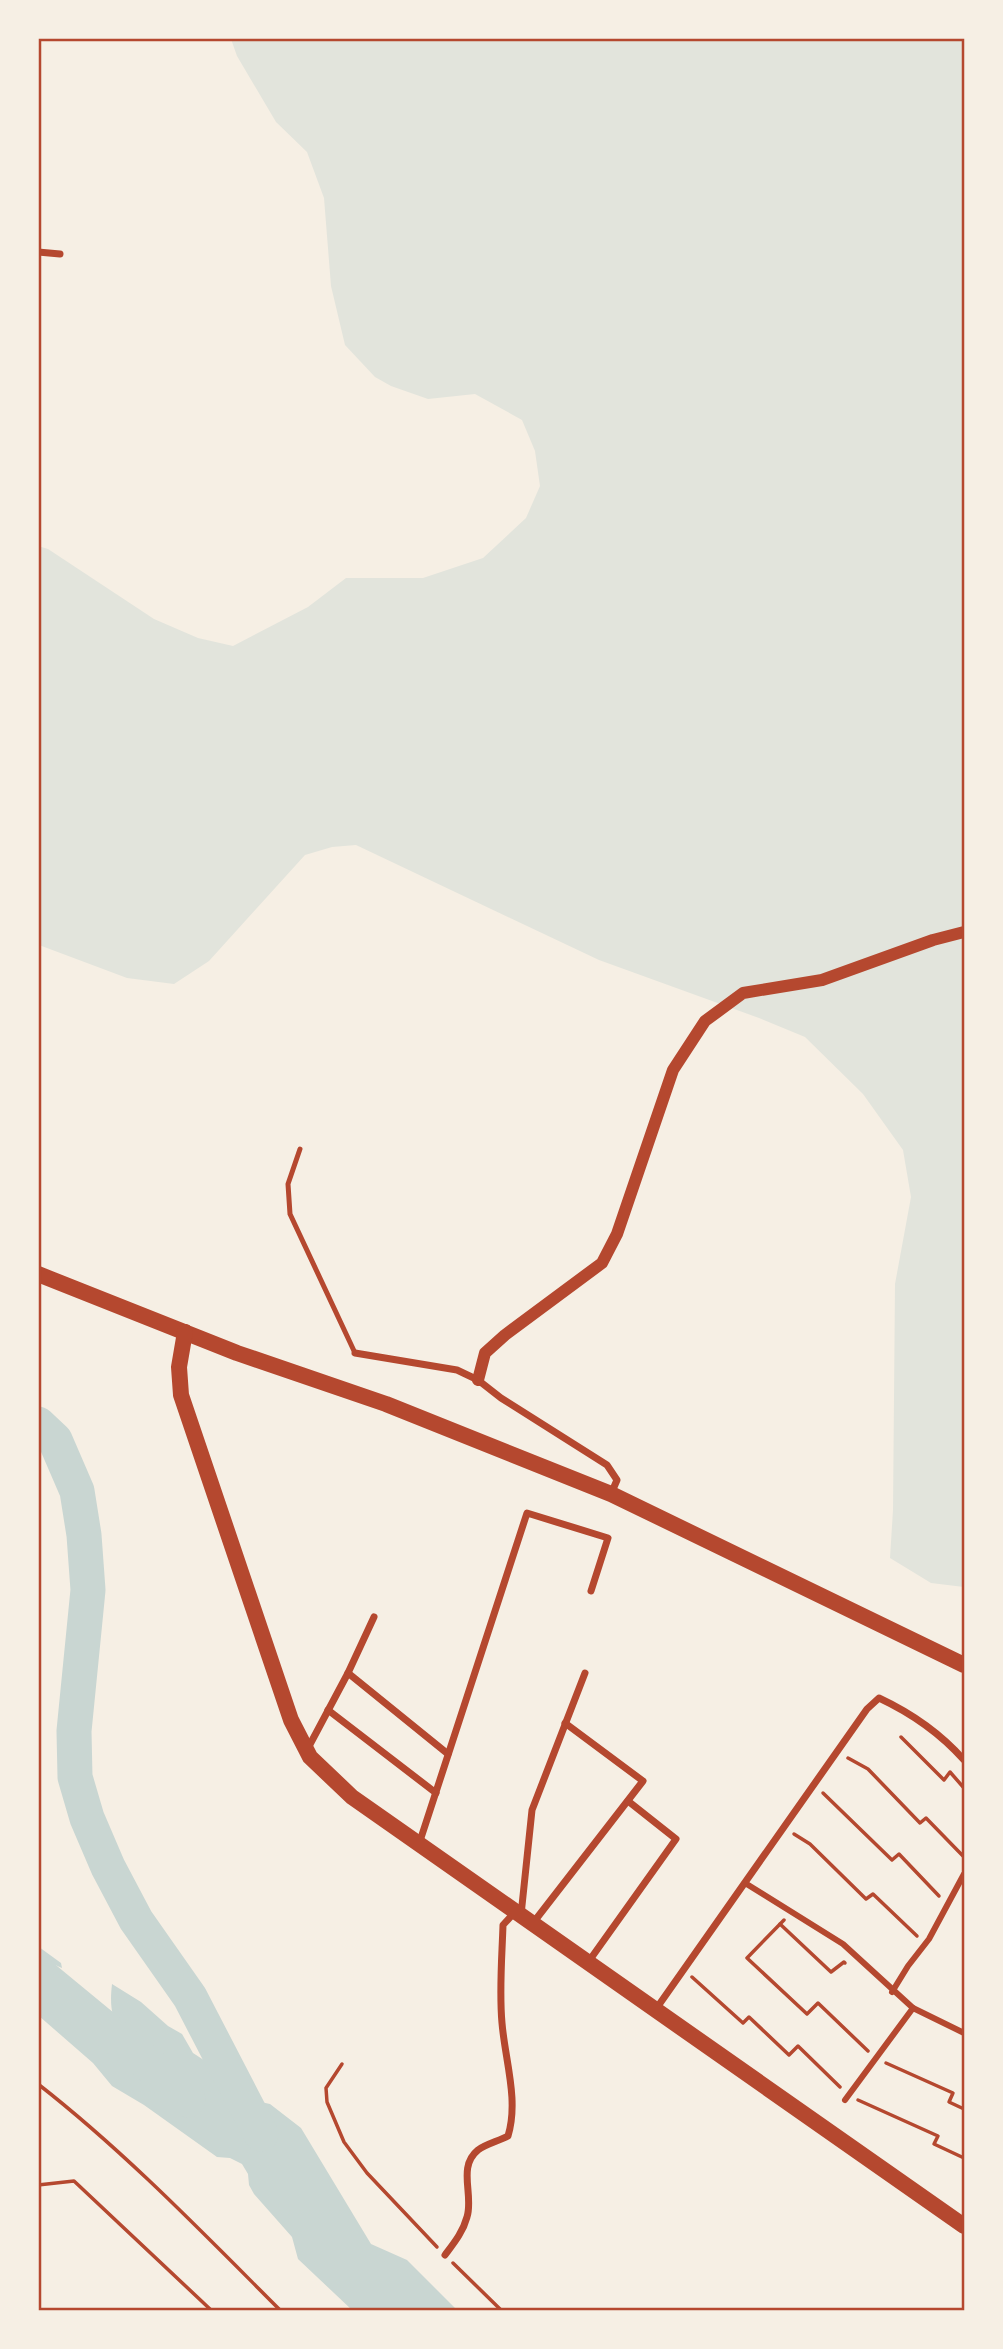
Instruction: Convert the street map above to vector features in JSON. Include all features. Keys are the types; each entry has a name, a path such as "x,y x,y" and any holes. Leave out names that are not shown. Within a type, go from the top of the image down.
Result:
{"main road":[{"path":"38,1274 237,1353 386,1404 611,1494 964,1665"},
{"path":"185,1332 179,1367 181,1395 286,1707 310,1757 352,1797 964,2226"}],"street":[{"path":"38,252 60,254"},
{"path":"478,1380 485,1353 602,1263 617,1234 673,1070 705,1021 743,993 822,980 933,940 964,932"},
{"path":"355,1353 457,1370 478,1380 501,1398 607,1465 617,1480 611,1494"},
{"path":"419,1845 527,1513 608,1538 591,1591"},
{"path":"306,1750 348,1674 374,1617"},
{"path":"523,1917 532,1810 585,1673"},
{"path":"348,1674 449,1754"},
{"path":"656,2009 867,1709 879,1698 946,1740 964,1760"},
{"path":"328,1710 436,1793"},
{"path":"444,2255 459,2236 468,2216 469,2161 479,2149 508,2136 512,2124 512,2096 502,2022 503,1925 523,1917 643,1781 565,1723"},
{"path":"588,1962 676,1839 628,1801"},
{"path":"892,1992 925,1944 964,1874"},
{"path":"745,1883 843,1944 892,1992 913,2008 964,2033"},
{"path":"847,2098 913,2008"}],"lane":[{"path":"300,1149 288,1184 290,1214 355,1353"}],"path":[{"path":"901,1737 944,1780 950,1772 964,1788"},
{"path":"837,1752 868,1769 920,1823 926,1818 964,1857"},
{"path":"813,1787 824,1794 892,1860 899,1854 948,1905"},
{"path":"784,1827 810,1844 866,1899 873,1894 925,1944"},
{"path":"790,1914 747,1958 807,2014 818,2003 876,2058 954,2094 949,2102 964,2109"},
{"path":"780,1924 831,1972 844,1962 854,1971"},
{"path":"684,1970 743,2023 749,2017 789,2055 798,2046 847,2098 938,2136 934,2144 964,2158"},
{"path":"342,2064 326,2088 327,2102 344,2142 367,2173 501,2311"},
{"path":"38,2084 70,2108 172,2202 280,2311"},
{"path":"38,2185 74,2180 211,2311"}],"shaded area":[{"path":"231,39 964,39 964,1587 931,1583 890,1558 893,1510 895,1284 911,1197 903,1150 863,1094 805,1037 599,960 356,845 332,847 305,855 209,961 174,984 127,978 39,945 38,546 48,549 154,619 198,638 233,646 308,607 346,578 423,578 483,558 526,518 540,486 535,451 522,420 475,394 428,399 391,386 375,377 345,345 331,286 324,198 307,152 276,122 237,56"},
{"path":"39,1947 61,1963 62,1968 39,1958"},
{"path":"112,1984 141,2002 168,2026 182,2034 193,2053 216,2068 227,2087 256,2101 270,2104 301,2128 371,2244 407,2260 457,2310 352,2310 298,2259 292,2237 254,2194 242,2164 230,2158 217,2157 144,2105 112,2086 93,2063 39,2016 39,1989 124,2054 139,2061 152,2075 159,2057 151,2047 118,2025 111,2003"}],"waterway":[{"path":"38,1424 55,1440 77,1491 84,1535 88,1590 74,1731 75,1777 87,1818 108,1867 136,1920 190,1997 261,2134"},
{"path":"38,1973 188,2100"}]}
